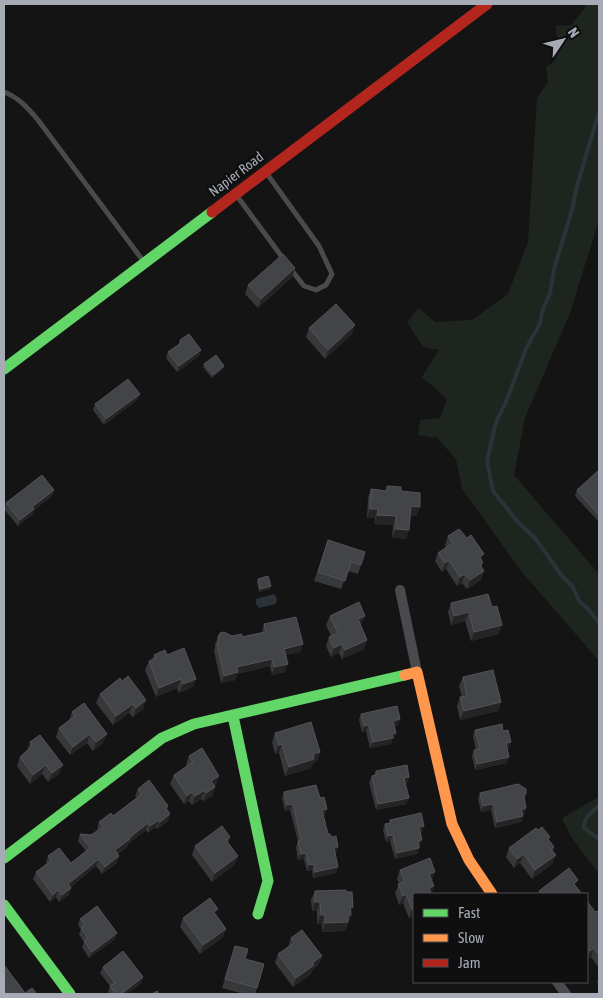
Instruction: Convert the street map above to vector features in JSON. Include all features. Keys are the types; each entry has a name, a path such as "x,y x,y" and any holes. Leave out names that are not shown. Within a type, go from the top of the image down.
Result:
{"street":[{"name":"Napier Road","path":"4,369 487,4"},
{"path":"400,590 417,672 458,844 469,864 491,893"},
{"path":"4,858 162,738 194,724 417,672"},
{"path":"233,716 268,881 258,914"},
{"path":"4,906 70,994"},
{"path":"558,983 566,994"}],"lane":[{"path":"4,92 14,96 38,120 144,263"},
{"path":"235,194 304,286 316,290 326,285 332,274 319,246 265,171"}],"shaded area":[{"path":"585,4 599,4 599,220 570,313 525,418 514,475 599,574 599,661 522,572 462,489 456,459 437,438 418,435 420,420 440,418 447,399 422,377 439,350 423,347 407,322 419,308 435,322 472,320 508,294 528,242 537,98 548,82 546,67 556,59 558,54 559,44 555,26 571,25 585,8"},
{"path":"274,594 277,599 276,604 259,608 256,604 256,599"},
{"path":"599,797 599,874 571,837 562,818"}],"building":[{"path":"283,254 295,268 261,299 248,285"},
{"path":"336,304 355,325 328,350 309,328"},
{"path":"189,334 201,350 179,366 168,352 181,343 180,340"},
{"path":"216,355 224,366 213,375 204,364"},
{"path":"128,379 140,394 106,419 95,404"},
{"path":"599,470 599,515 577,490"},
{"path":"42,475 54,490 32,507 34,509 20,520 6,503"},
{"path":"387,486 401,487 401,491 420,493 420,507 411,506 409,530 396,529 396,516 377,515 378,509 370,509 371,489 387,491"},
{"path":"459,529 467,538 471,535 484,554 480,557 483,563 480,565 484,571 470,580 465,574 460,577 449,560 445,563 438,553 453,543 448,536"},
{"path":"328,540 365,552 361,565 351,562 345,581 318,572"},
{"path":"268,576 271,586 260,589 258,579"},
{"path":"488,594 492,607 497,606 502,625 474,632 469,612 454,616 451,603"},
{"path":"359,602 365,616 358,619 367,640 345,650 342,644 334,648 329,637 338,633 330,616"},
{"path":"296,617 303,644 284,649 288,664 274,667 272,659 237,667 238,672 224,676 217,644 219,643 218,637 220,633 224,632 232,636 242,634 242,637 266,632 264,624"},
{"path":"184,648 196,679 183,684 181,679 159,688 149,661 156,658 154,655 165,650 167,655"},
{"path":"493,670 501,702 464,711 460,697 467,696 463,677"},
{"path":"128,676 146,700 136,708 133,704 116,716 100,694 120,678 122,681"},
{"path":"84,703 107,734 96,742 90,734 73,747 59,728 75,716 72,712"},
{"path":"397,706 400,719 393,721 396,733 392,734 393,738 373,742 369,725 364,726 361,714"},
{"path":"311,722 320,752 313,754 314,759 289,767 282,744 279,745 275,733"},
{"path":"502,724 503,731 508,730 511,742 506,743 509,757 477,764 474,750 480,749 475,730"},
{"path":"40,735 63,765 52,773 46,765 33,775 20,757 32,746 30,742"},
{"path":"202,748 219,776 211,781 215,787 206,793 205,790 195,796 192,792 187,796 174,775 193,762 189,756"},
{"path":"407,765 409,777 404,778 409,798 378,804 372,776 376,775 376,771"},
{"path":"149,780 168,806 166,808 170,814 160,822 159,820 150,826 148,823 129,838 115,850 119,856 105,867 99,859 68,884 71,888 62,895 58,890 53,895 36,872 52,860 48,856 59,848 71,863 90,848 80,834 91,835 103,827 99,822 111,813 113,816 142,794 138,789"},
{"path":"518,784 526,789 524,797 526,808 521,810 523,816 497,822 493,804 483,806 480,793"},
{"path":"316,785 320,798 324,797 327,809 322,810 328,834 331,837 336,836 338,847 334,848 338,867 315,872 314,864 309,865 306,853 301,854 298,841 301,840 293,804 287,805 284,792"},
{"path":"421,813 424,826 419,827 422,840 418,841 419,848 397,853 393,835 388,836 385,824 391,823 390,820"},
{"path":"222,826 230,837 226,840 238,856 215,873 195,846"},
{"path":"542,827 550,837 548,839 554,847 551,849 556,855 535,870 524,854 517,859 509,848 536,828 538,830"},
{"path":"430,858 435,872 429,874 434,886 429,888 431,893 413,893 412,909 406,894 403,896 398,884 405,882 400,870"},
{"path":"569,868 578,880 574,884 581,893 540,893 539,891"},
{"path":"346,890 346,892 352,892 353,907 350,907 351,915 348,916 348,922 325,923 325,915 321,915 320,902 315,902 315,891"},
{"path":"210,898 218,909 214,912 226,929 203,945 183,918"},
{"path":"588,902 595,912 599,913 599,955 594,948 590,951 588,948"},
{"path":"97,906 117,933 92,952 84,941 88,938 81,928 85,925 80,919"},
{"path":"302,930 322,956 312,963 314,965 296,978 278,954 294,943 291,938"},
{"path":"235,946 248,949 245,959 264,964 257,988 225,979"},
{"path":"123,951 143,977 121,994 116,994 110,986 115,983 103,967"},
{"path":"4,965 25,993 32,988 37,994 4,994"}],"waterway":[{"path":"599,112 554,269 550,293 542,312 540,323 526,349 506,402 496,422 487,461 493,491 519,523 535,538 562,576 573,587 579,601 599,623"},
{"path":"599,806 591,813 584,824 584,828 599,839"}],"traffic: fast":[{"path":"4,369 212,212"},
{"path":"4,858 162,738 194,724 405,675"},
{"path":"233,716 268,881 258,914"},
{"path":"4,905 70,994"}],"traffic: slow":[{"path":"405,675 417,672 452,824 469,860 491,893"}],"traffic: jam":[{"path":"212,212 487,4"}]}
